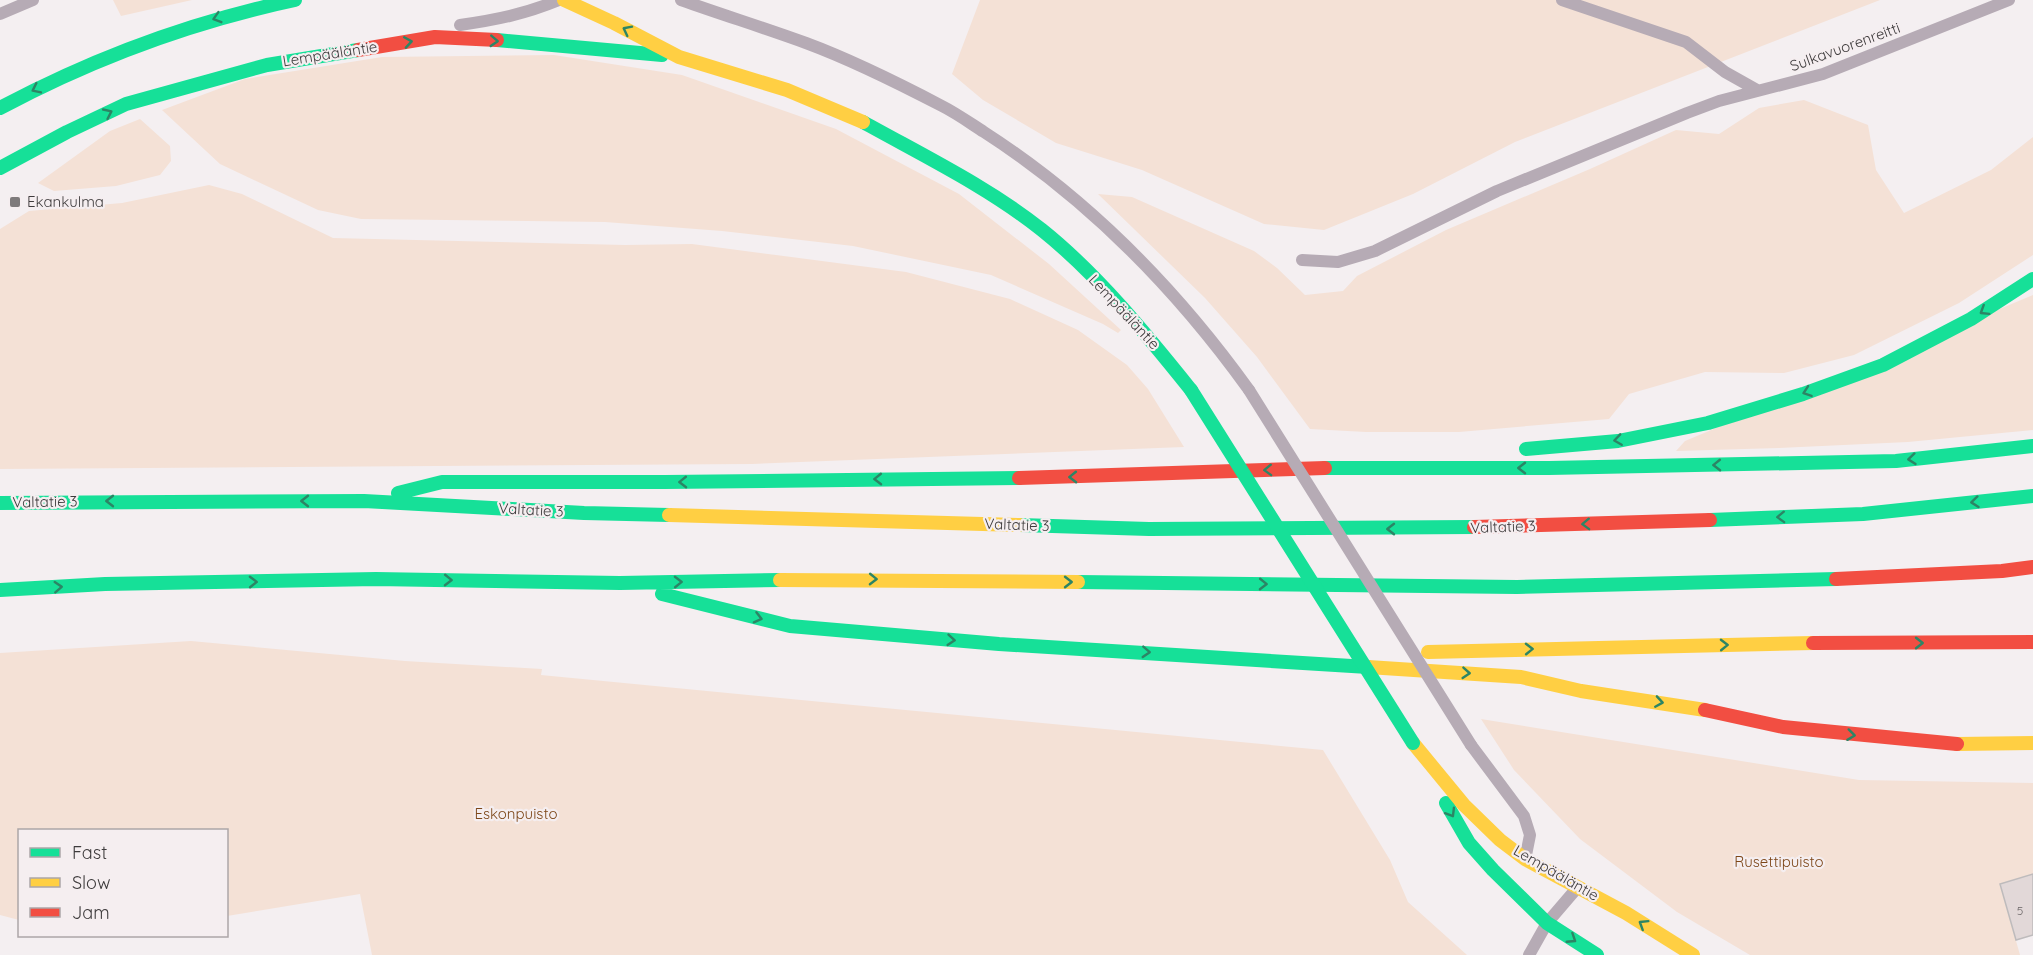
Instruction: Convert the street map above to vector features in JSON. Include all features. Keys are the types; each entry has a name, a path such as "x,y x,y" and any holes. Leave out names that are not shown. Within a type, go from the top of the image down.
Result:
{"main road":[{"path":"0,108 94,62 170,32 250,8 295,0"},
{"name":"Lempääläntie","path":"561,0 606,19 679,57 787,90 863,122 992,194 1043,231 1087,272 1152,341 1191,390 1413,743 1469,843 1493,870 1548,923 1597,955"},
{"name":"Lempääläntie","path":"0,168 126,104 267,65 435,37 528,42 679,57"},
{"path":"1514,450 1618,441 1707,423 1803,394 1882,365 1971,319 2033,279"},
{"path":"364,501 442,482 1082,477 1347,467 1549,468 1896,461 2033,446"},
{"path":"1347,467 1478,454"},
{"name":"Valtatie 3","path":"0,502 364,501 584,513 1149,529 1399,530 1863,514 2033,496"},
{"path":"0,590 105,584 376,579 620,583 824,579 1517,587 1800,581 2033,569"},
{"path":"620,583 790,626 999,644 1521,677 1581,691 1702,709 1783,727 1958,744 2033,743"},
{"path":"1397,653 1788,643 2033,642"},
{"path":"1219,657 1373,653"},
{"name":"Lempääläntie","path":"1413,743 1464,805 1500,840 1525,859 1626,912 1693,955"}],"lane":[{"path":"0,14 33,0"},
{"path":"435,37 453,26 496,20 561,0"},
{"path":"681,0 807,43 944,107 1032,164 1113,233 1193,318 1249,390 1471,745 1524,816 1530,835 1525,859"},
{"path":"1562,0 1686,42 1725,72 1757,90"},
{"name":"Sulkavuorenreitti","path":"1302,260 1338,262 1375,251 1497,191 1719,101 1823,74 2008,0"},
{"path":"1529,955 1548,923 1578,887"}],"green space":[{"path":"113,0 192,0 121,16"},
{"path":"980,0 1880,0 1515,142 1413,194 1324,230 1264,224 1142,170 1056,143 983,100 952,74"},
{"path":"554,55 682,75 836,129 959,194 1049,264 1121,330 1118,333 1103,324 991,275 853,246 722,231 605,222 361,219 318,210 220,164 162,110 245,79 382,57"},
{"path":"1804,100 1868,125 1876,170 1904,213 1991,170 2033,137 2033,255 1959,303 1854,355 1784,373 1705,372 1629,394 1609,419 1459,432 1366,432 1310,429 1257,357 1205,298 1098,194 1132,197 1254,251 1277,268 1305,295 1343,291 1357,276 1446,230 1676,130 1719,134 1759,108"},
{"path":"140,119 170,146 171,161 160,175 116,186 54,191 38,183 110,131"},
{"path":"209,185 242,194 333,238 625,245 692,244 906,272 1010,299 1078,330 1127,365 1148,389 1184,447 752,464 0,469 0,229 29,211 122,203"},
{"path":"2033,295 2033,430 1908,442 1676,451 1685,441"},
{"name":"Eskonpuisto","path":"191,641 405,661 542,669 541,675 1323,750 1390,860 1408,902 1467,955 372,955 360,894 228,916 228,829 18,829 18,920 0,915 0,653"},
{"name":"Rusettipuisto","path":"1481,719 1859,780 2033,783 2033,874 2000,884 2020,955 1750,955 1677,912 1580,839 1514,770"}],"building":[{"path":"2033,874 2033,935 2016,940 2000,884"}],"traffic: fast":[{"path":"0,108 71,73 144,44 218,19 295,0"},
{"path":"497,40 662,55"},
{"path":"0,168 126,104 267,65 358,50"},
{"path":"863,122 978,186 1042,230 1102,285 1191,390"},
{"path":"1526,449 1618,441 1708,423 1803,394 1883,365 1971,319 2033,279"},
{"path":"1191,390 1413,743"},
{"path":"1325,468 1549,468 1896,461 2033,446"},
{"path":"398,493 442,482 1019,478"},
{"path":"1710,520 1863,514 2033,496"},
{"path":"0,503 364,501 584,513 669,515"},
{"path":"1020,525 1149,529 1474,527"},
{"path":"0,590 105,584 376,579 620,583 780,580"},
{"path":"1078,582 1517,587 1836,579"},
{"path":"662,594 790,626 999,644 1368,667"},
{"path":"1446,803 1469,843 1493,870 1547,923 1597,955"}],"traffic: slow":[{"path":"564,0 679,57 787,90 863,122"},
{"path":"669,515 1020,525"},
{"path":"780,580 1078,582"},
{"path":"1428,652 1813,643"},
{"path":"1368,667 1521,677 1581,691 1705,710"},
{"path":"1413,743 1464,805 1500,840 1525,859 1626,913 1693,955"},
{"path":"1957,744 2033,743"}],"traffic: jam":[{"path":"358,50 435,37 497,40"},
{"path":"1019,478 1325,468"},
{"path":"1474,527 1710,520"},
{"path":"1836,579 2002,571 2033,567"},
{"path":"1813,643 2033,642"},
{"path":"1705,710 1783,727 1957,744"}],"place":[{"name":"Ekankulma","path":"15,202"}]}
